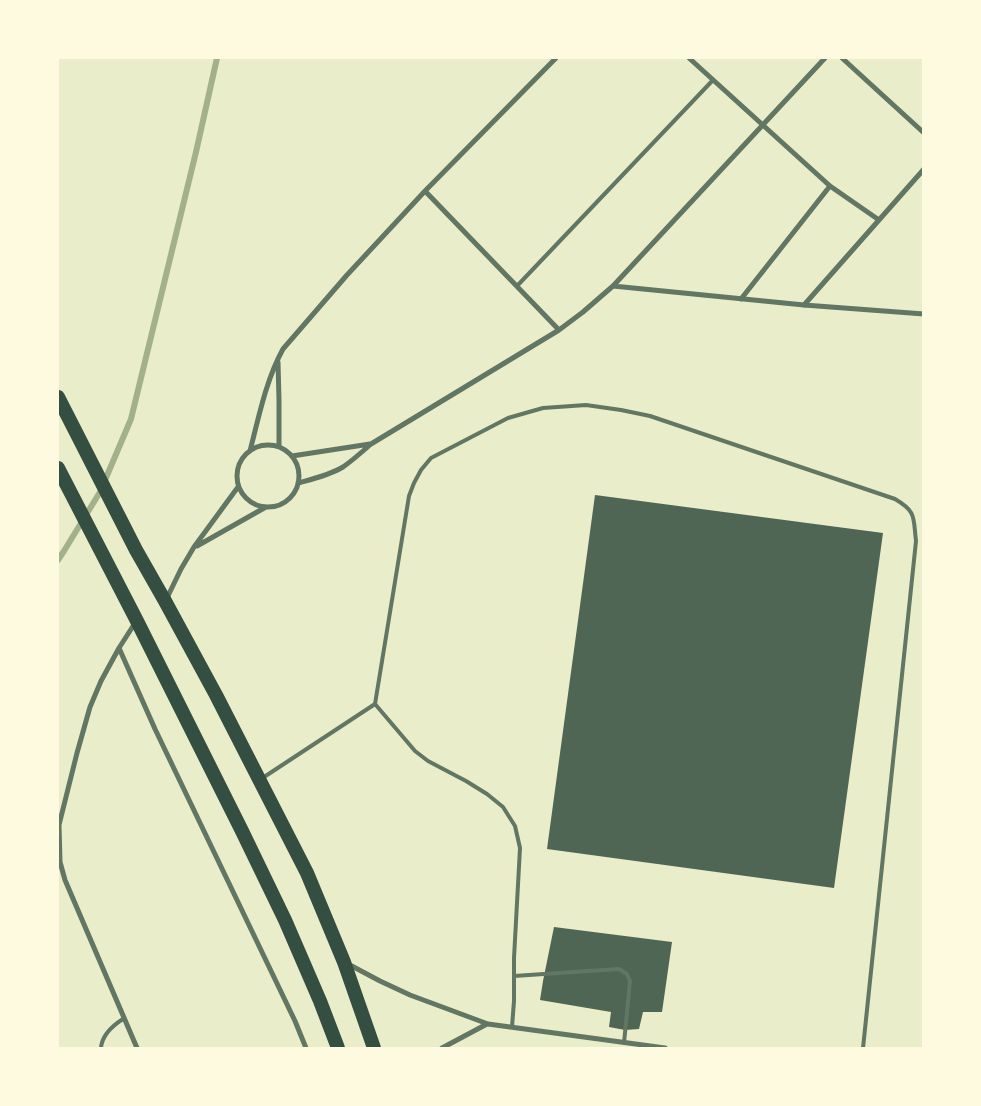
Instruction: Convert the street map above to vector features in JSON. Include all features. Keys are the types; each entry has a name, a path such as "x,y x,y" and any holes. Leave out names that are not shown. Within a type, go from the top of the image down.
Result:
{"highway":[{"path":"58,399 136,550 216,695 307,873 344,962 374,1048"},
{"path":"58,468 137,621 285,920 338,1048"}],"street":[{"path":"250,451 262,406 283,349 347,275 425,191 556,58"},
{"path":"689,58 830,186 879,220"},
{"path":"298,484 342,468 371,444 559,330 583,312 613,286 825,58"},
{"path":"842,58 924,133"},
{"path":"804,305 924,169"},
{"path":"741,299 830,186"},
{"path":"425,191 559,330"},
{"path":"613,286 804,305 924,314"},
{"path":"278,359 278,447"},
{"path":"292,456 371,444"},
{"path":"269,445 278,447 286,450 297,464 298,484 294,493 277,506 257,506 243,495 238,487 238,467 242,458 259,446 269,445"},
{"path":"165,601 194,548 238,487"},
{"path":"194,548 266,507"},
{"path":"137,621 119,648 101,681 90,707 59,825 60,862 65,880 137,1048"},
{"path":"119,648 155,729 295,1021 306,1048"},
{"path":"344,962 410,995 488,1024 665,1048"},
{"path":"442,1048 488,1024"}],"lane":[{"path":"517,286 713,80"},
{"path":"259,780 375,704 409,496 420,470 431,458 508,418 542,408 586,405 622,410 650,416 895,499 913,513 916,541 864,1048"},
{"path":"375,704 415,751 428,761 487,794 503,807 515,826 520,848 512,1027"},
{"path":"514,976 619,969 627,974 630,981 624,1043"},
{"path":"101,1048 102,1042 111,1027 123,1018"}],"building":[{"path":"595,495 883,533 834,888 547,849"},
{"path":"554,927 672,942 662,1012 643,1012 639,1029 625,1030 609,1027 611,1012 540,1000"}],"waterway":[{"path":"58,560 100,492 131,419 217,58"}]}
